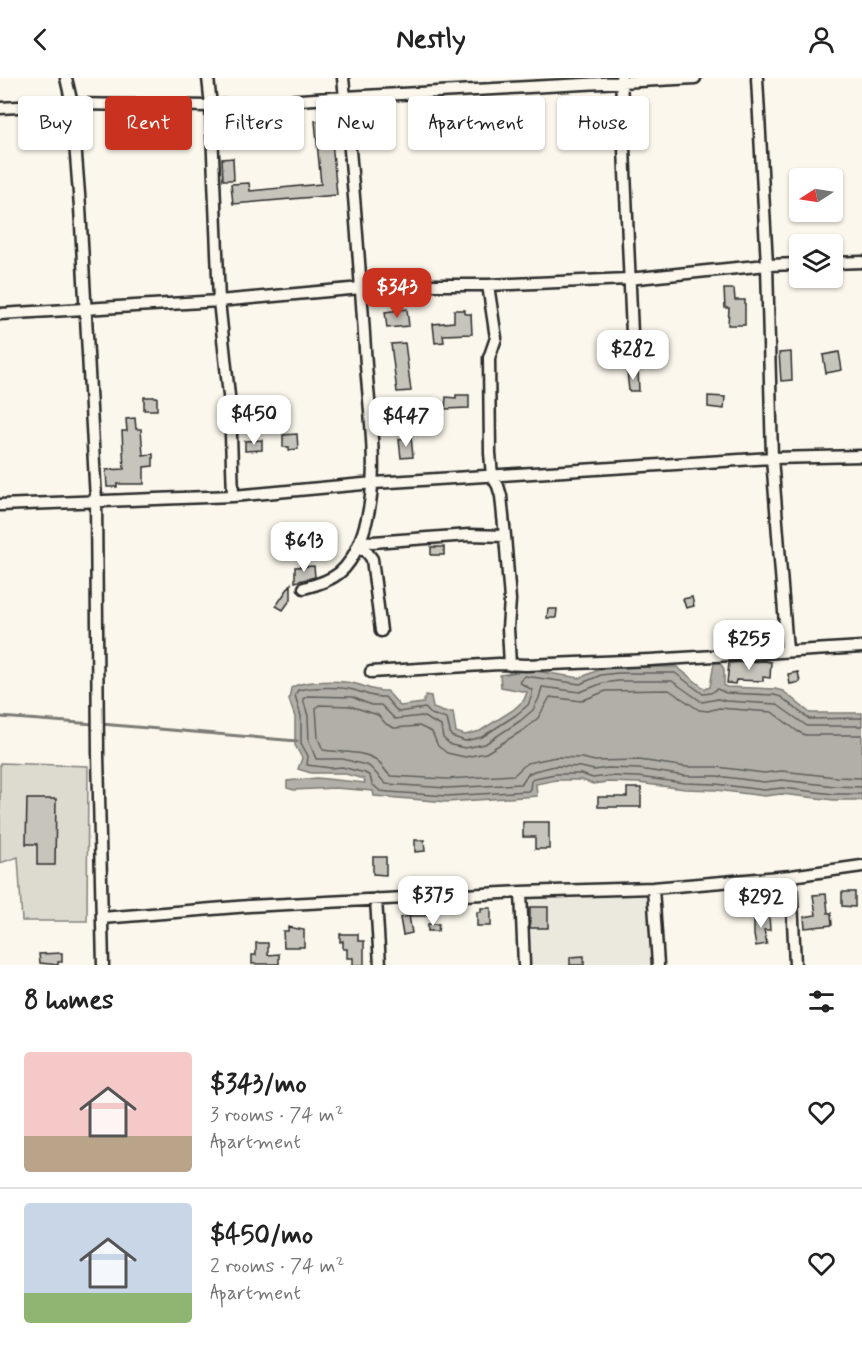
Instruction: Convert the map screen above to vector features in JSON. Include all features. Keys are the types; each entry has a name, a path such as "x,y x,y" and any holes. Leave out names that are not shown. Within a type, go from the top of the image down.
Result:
{"street":[{"path":"66,78 70,96"},
{"path":"208,78 210,96"},
{"path":"343,78 345,96"},
{"path":"361,96 622,80 695,78"},
{"path":"757,78 772,458 787,650"},
{"path":"622,80 628,279 633,357"},
{"path":"93,104 204,106"},
{"path":"0,108 18,107"},
{"path":"76,150 96,500 98,754 103,965"},
{"path":"213,150 219,301 230,405 233,496"},
{"path":"304,588 329,581 347,567 359,544 374,483 349,150"},
{"path":"843,263 862,262"},
{"path":"0,314 219,301 413,285 488,285 628,279 789,264"},
{"path":"488,285 496,338 489,358 490,453 492,476 501,496 505,536 510,600 508,628 510,665"},
{"path":"0,505 233,496 374,483 772,458 862,456"},
{"path":"359,544 469,535 505,536"},
{"path":"359,544 372,559 381,631"},
{"path":"371,672 650,660 862,647"},
{"path":"102,918 249,906 376,899 653,888 791,876 862,866"},
{"path":"791,876 795,965"},
{"path":"653,888 658,965"},
{"path":"521,892 524,965"},
{"path":"376,899 380,965"}],"shaded area":[{"path":"0,763 88,766 87,921 22,921 18,857 0,863"},
{"path":"650,889 654,965 527,965 524,895"}],"water":[{"path":"714,663 720,663 724,669 724,686 783,691 810,713 862,713 862,800 834,800 781,794 765,796 638,783 593,784 581,780 556,780 536,784 537,796 447,802 374,796 373,791 287,788 287,781 317,778 365,783 364,779 342,773 311,773 298,769 302,758 295,745 295,717 289,700 291,688 296,685 322,682 356,684 387,691 400,706 423,703 426,695 431,696 433,708 453,712 456,732 465,735 480,731 513,710 524,700 527,692 501,687 500,675 529,670 580,678 600,669 617,667 677,667 705,689 710,687"}],"building":[{"path":"318,150 333,150 337,195 233,204 231,184 249,183 250,191 321,184"},
{"path":"233,158 234,180 223,180 222,159"},
{"path":"724,289 734,289 735,300 745,300 745,325 728,325 729,308 725,308"},
{"path":"407,309 409,326 387,328 385,312"},
{"path":"454,310 465,310 465,314 471,314 472,334 443,335 444,342 435,343 433,324 454,322"},
{"path":"405,343 411,391 397,392 391,344"},
{"path":"791,352 792,380 781,381 779,353"},
{"path":"839,352 842,370 826,373 823,355"},
{"path":"638,370 639,391 629,391 627,371"},
{"path":"456,395 469,395 469,408 445,409 446,397 456,398"},
{"path":"708,396 725,397 724,409 708,407"},
{"path":"144,397 157,397 157,410 144,410"},
{"path":"135,418 136,429 141,429 143,455 153,454 153,466 144,467 144,484 117,484 117,487 107,487 106,470 124,469 122,431 127,431 126,419"},
{"path":"297,434 298,449 289,450 289,447 283,447 283,435"},
{"path":"411,437 413,457 401,458 399,439"},
{"path":"262,440 262,450 245,451 245,441"},
{"path":"431,547 444,547 444,555 431,555"},
{"path":"314,566 315,577 295,582 295,567"},
{"path":"291,584 291,599 283,610 276,606"},
{"path":"692,597 694,606 686,608 683,599"},
{"path":"548,609 557,609 556,618 547,618"},
{"path":"771,662 770,678 763,677 763,681 736,680 735,684 727,683 729,663"},
{"path":"798,672 800,682 790,684 788,674"},
{"path":"627,788 641,788 641,807 598,807 598,797 627,797"},
{"path":"27,799 56,799 55,865 37,865 37,844 26,844"},
{"path":"523,822 549,822 549,849 535,849 535,837 523,837"},
{"path":"415,840 424,840 425,851 415,852"},
{"path":"373,857 386,857 386,875 373,874"},
{"path":"842,892 855,892 855,907 842,906"},
{"path":"826,894 832,925 805,928 804,917 816,915 813,895"},
{"path":"530,907 548,907 548,928 530,928"},
{"path":"431,908 431,916 410,916 409,910"},
{"path":"481,908 491,908 491,926 477,926 477,912 481,912"},
{"path":"409,916 412,933 403,935 400,918"},
{"path":"754,916 769,916 770,930 764,930 767,944 756,946"},
{"path":"428,924 439,924 438,931 428,931"},
{"path":"288,927 304,930 304,947 284,947 283,931 288,931"},
{"path":"340,934 358,934 358,941 364,941 364,965 353,965 353,958 347,958 347,949 343,949"},
{"path":"256,943 268,943 268,955 279,954 279,964 252,964 252,955 256,955"},
{"path":"62,953 62,962 58,962 58,965 40,963 39,954"},
{"path":"584,956 584,965 570,965 570,957"}],"waterway":[{"path":"0,717 94,724"},
{"path":"101,724 297,741"}]}
